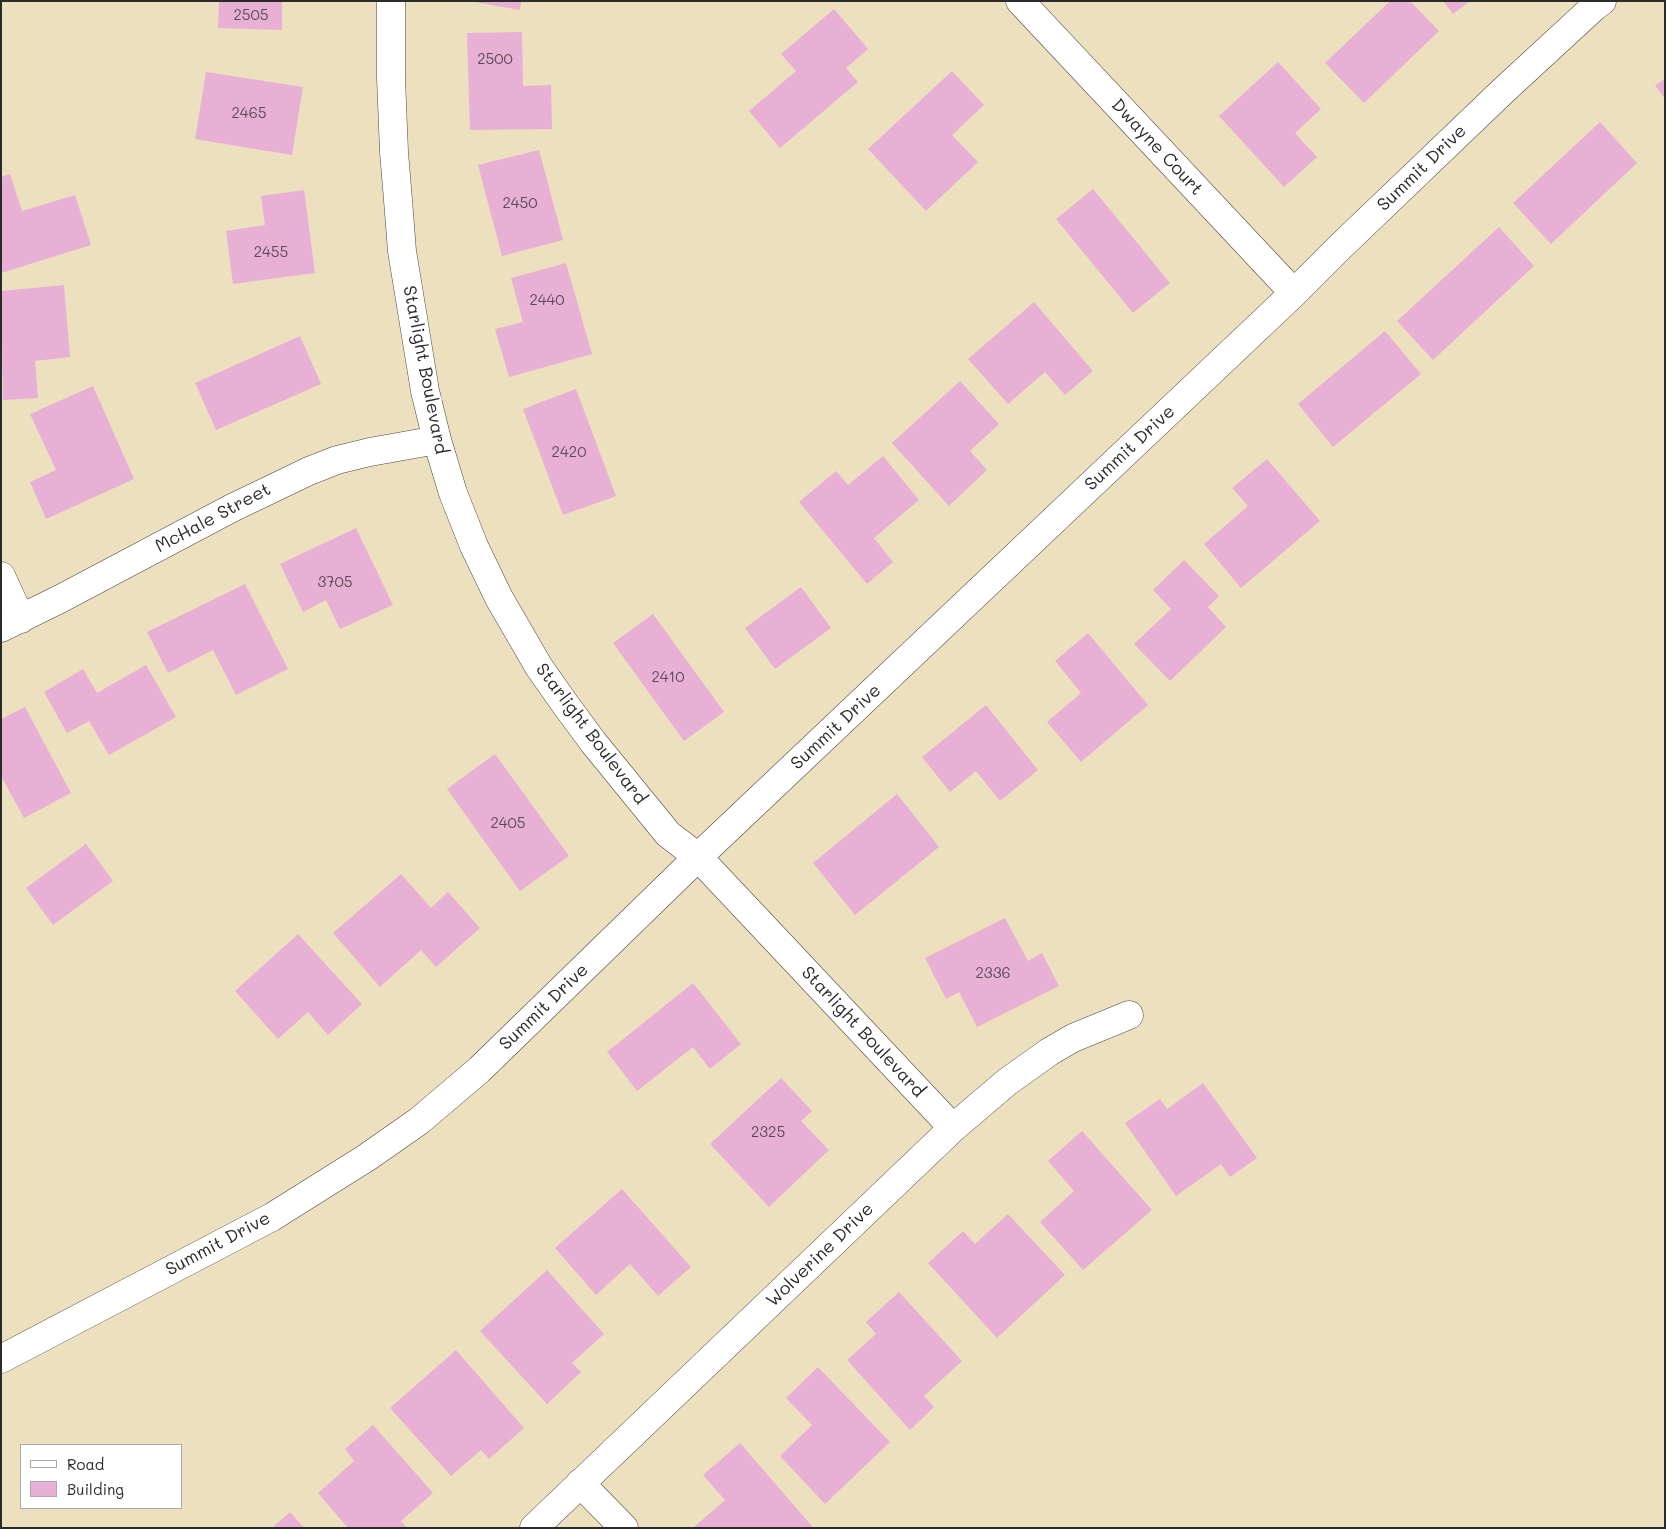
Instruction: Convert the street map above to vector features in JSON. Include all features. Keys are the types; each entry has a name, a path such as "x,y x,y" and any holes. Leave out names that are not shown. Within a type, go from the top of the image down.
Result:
{"street":[{"name":"Starlight Boulevard","path":"391,1 391,78 394,152 402,251 425,391 453,493 474,546 499,598 540,667 593,742 668,834 698,858 953,1128"},
{"name":"Dwayne Court","path":"1020,1 1294,293"},
{"name":"Summit Drive","path":"1,1358 272,1217 366,1158 419,1121 479,1070 698,858 1294,293 1497,96 1602,1"},
{"name":"McHale Street","path":"11,623 232,508 309,471 337,460 370,452 437,440"},
{"path":"1,576 11,623"},
{"name":"Wolverine Drive","path":"534,1528 953,1128 1007,1082 1049,1052 1073,1038 1130,1015"},
{"path":"580,1483 624,1528"}],"building":[{"path":"219,1 282,1 282,30 218,28"},
{"path":"469,1 521,1 520,10"},
{"path":"1390,1 1410,1 1439,31 1364,103 1325,63"},
{"path":"1443,1 1470,1 1453,14"},
{"path":"834,9 868,49 846,68 858,82 780,148 749,111 796,71 781,54"},
{"path":"522,32 523,86 551,85 552,129 470,130 467,33"},
{"path":"1278,62 1321,109 1295,133 1317,157 1284,187 1219,116"},
{"path":"952,71 984,105 952,135 978,162 926,211 868,149"},
{"path":"206,72 303,87 292,155 195,139"},
{"path":"1665,79 1665,99 1655,85"},
{"path":"1600,122 1637,163 1551,244 1513,203"},
{"path":"539,150 563,240 502,256 478,165"},
{"path":"10,174 22,211 75,195 91,245 1,273 1,177"},
{"path":"1093,189 1170,283 1133,313 1056,219"},
{"path":"304,190 315,273 233,284 226,231 265,225 261,196"},
{"path":"1499,227 1534,266 1433,360 1397,321"},
{"path":"566,263 592,354 509,377 495,329 523,322 511,278"},
{"path":"64,285 70,357 35,361 38,398 3,400 1,291"},
{"path":"1034,302 1093,371 1065,395 1045,372 1008,404 968,359"},
{"path":"1385,331 1421,374 1333,447 1298,404"},
{"path":"300,336 321,384 216,430 195,383"},
{"path":"960,381 999,424 970,451 987,470 949,506 892,443"},
{"path":"93,386 134,479 46,519 30,482 56,470 30,414"},
{"path":"576,389 616,496 563,515 523,409"},
{"path":"883,456 919,500 874,538 893,562 867,584 799,502 836,471 848,485"},
{"path":"1267,459 1320,521 1241,588 1204,544 1248,506 1232,488"},
{"path":"356,528 393,605 340,629 326,600 303,612 280,564"},
{"path":"1184,560 1219,596 1208,607 1226,627 1170,681 1134,644 1171,609 1153,590"},
{"path":"245,584 288,669 236,695 213,650 168,673 147,632"},
{"path":"801,587 831,628 775,669 745,628"},
{"path":"653,614 724,712 684,741 613,643"},
{"path":"1088,633 1148,705 1081,762 1047,722 1081,693 1055,661"},
{"path":"146,665 176,717 109,755 89,721 67,733 44,692 83,669 97,693"},
{"path":"986,705 1038,770 1000,801 976,771 950,792 922,757"},
{"path":"25,707 71,793 24,818 1,776 1,719"},
{"path":"495,754 569,856 520,891 447,789"},
{"path":"897,794 939,847 855,915 813,863"},
{"path":"86,844 113,881 53,925 26,888"},
{"path":"401,874 431,908 448,892 480,928 436,967 421,950 380,987 333,933"},
{"path":"1005,918 1028,961 1042,953 1059,986 977,1027 959,992 946,999 925,958"},
{"path":"298,934 362,1004 328,1035 308,1012 278,1039 235,991"},
{"path":"693,983 741,1044 710,1069 693,1047 637,1091 607,1052"},
{"path":"781,1078 812,1111 801,1121 829,1150 769,1207 710,1144"},
{"path":"1203,1083 1257,1158 1230,1177 1221,1164 1176,1196 1125,1123 1160,1099 1167,1109"},
{"path":"1082,1131 1152,1210 1083,1270 1040,1222 1074,1191 1048,1161"},
{"path":"622,1189 691,1267 658,1296 630,1264 596,1295 555,1248"},
{"path":"1008,1214 1065,1275 997,1338 928,1263 963,1231 975,1244"},
{"path":"547,1270 604,1334 572,1363 581,1372 547,1404 480,1331"},
{"path":"899,1292 962,1361 924,1396 934,1407 910,1430 847,1360 876,1334 866,1322"},
{"path":"456,1350 524,1428 489,1459 481,1450 451,1476 390,1408"},
{"path":"818,1367 890,1442 825,1504 780,1456 812,1425 786,1398"},
{"path":"373,1425 433,1493 401,1521 407,1528 348,1528 318,1493 354,1461 345,1449"},
{"path":"740,1443 812,1526 809,1528 693,1528 725,1500 703,1475"},
{"path":"290,1512 304,1528 272,1528"}]}
